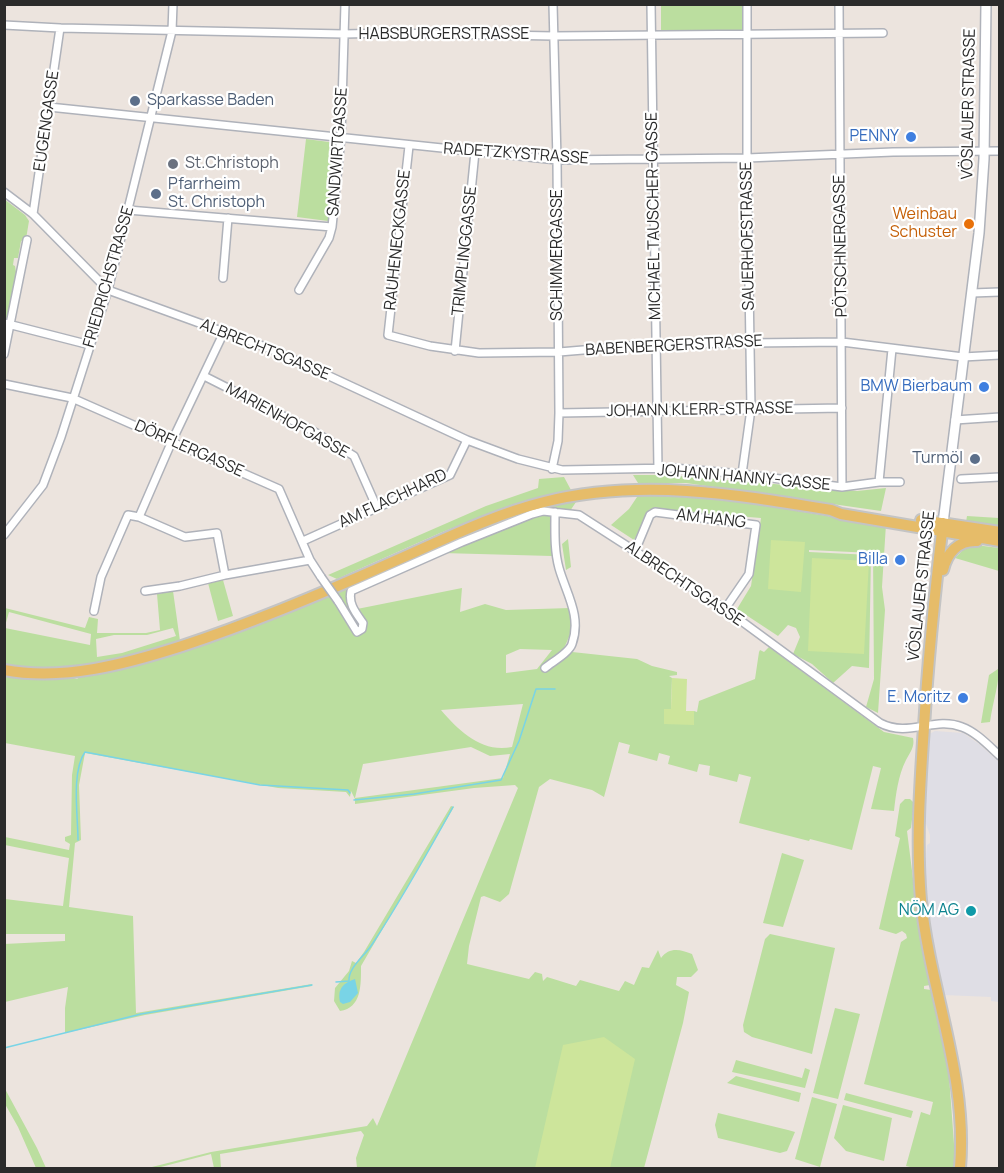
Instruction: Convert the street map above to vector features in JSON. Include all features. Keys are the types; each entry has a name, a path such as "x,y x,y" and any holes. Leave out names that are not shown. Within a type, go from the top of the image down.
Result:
{"main road":[{"path":"4,670 36,673 76,671 118,664 172,649 303,601 488,520 561,498 621,490 678,489 739,495 831,510 841,514 999,532"},
{"path":"943,527 999,542"},
{"name":"VÖSLAUER STRASSE","path":"943,527 927,664 918,812 920,891 926,936 955,1065 962,1122 960,1168"},
{"path":"935,590 942,579 947,557 957,545 973,540 999,542"}],"street":[{"name":"FRIEDRICHSTRASSE","path":"4,535 43,485 61,437 108,290 172,31 173,4"},
{"name":"SANDWIRTGASSE","path":"299,290 330,238 332,227 341,136 345,4"},
{"name":"SCHIMMERGASSE","path":"552,469 558,441 559,413 553,4"},
{"name":"MICHAEL TAUSCHER-GASSE","path":"651,4 658,469"},
{"name":"SAUERHOFSTRASSE","path":"742,474 751,409 747,4"},
{"name":"PÖTSCHNERGASSE","path":"839,4 842,487"},
{"name":"VÖSLAUER STRASSE","path":"943,527 979,233 984,151 986,4"},
{"name":"HABSBURGERSTRASSE","path":"4,25 172,31 554,36 883,33"},
{"name":"EUGENGASSE","path":"33,214 60,28"},
{"name":"RADETZKYSTRASSE","path":"50,107 557,160 747,158 939,150 999,151"},
{"name":"RAUHENECKGASSE","path":"388,335 409,146"},
{"name":"TRIMPLINGGASSE","path":"455,351 476,152"},
{"name":"ALBRECHTSGASSE","path":"4,192 33,214 108,290 271,349 466,440 552,469"},
{"path":"129,210 228,218 249,222 332,227"},
{"path":"224,278 228,218"},
{"path":"4,354 8,324 27,240"},
{"path":"972,293 999,292"},
{"path":"8,324 90,345"},
{"path":"140,517 172,441 224,332"},
{"name":"BABENBERGERSTRASSE","path":"388,335 455,351 478,353 559,352 655,344 842,342 963,357 999,355"},
{"path":"879,482 892,349"},
{"name":"MARIENHOFGASSE","path":"204,376 313,431 354,456 377,508"},
{"name":"DÖRFLERGASSE","path":"4,384 72,398 279,489 310,560 338,601"},
{"name":"JOHANN KLERR-STRASSE","path":"559,413 842,408"},
{"path":"956,420 999,417"},
{"name":"AM FLACHHARD","path":"303,541 450,475 466,440"},
{"name":"JOHANN HANNY-GASSE","path":"552,469 673,468 842,487 879,482 900,482"},
{"path":"961,479 999,477"},
{"name":"ALBRECHTSGASSE","path":"338,601 357,632 362,629 363,623 349,598 351,591 532,514 543,511 579,514 725,609 880,723 889,728 903,730 935,724 956,725 965,728 999,756"},
{"path":"544,668 571,646 575,630 573,605 558,566 555,512"},
{"name":"AM HANG","path":"635,551 650,515 655,512 756,525 749,574 725,609"},
{"path":"94,611 101,577 128,515 140,517 185,537 217,533 225,575"},
{"path":"145,591 310,560"}],"shaded area":[{"path":"935,731 963,733 999,762 999,1002 991,1001 991,997 944,995 932,939 925,868 927,845 930,843 930,835 924,818 928,741 929,734"}],"green space":[{"path":"661,5 744,5 744,30 661,30"},
{"path":"306,139 337,143 328,221 297,217"},
{"path":"4,199 25,215 29,221 26,239 21,241 18,258 14,258 13,265 16,272 8,318 5,318"},
{"path":"633,475 667,475 857,491 886,488 881,511 686,483 638,483"},
{"path":"564,477 571,490 511,505 440,533 337,579 328,575 486,506 538,488 539,479"},
{"path":"639,494 733,500 880,525 886,524 882,587 885,610 878,713 866,707 874,679 873,553 809,550 809,552 871,555 869,668 852,666 833,683 812,664 793,654 800,637 796,628 788,625 778,636 737,609 751,586 761,518 650,509 634,540 611,525 629,509"},
{"path":"576,502 570,511 550,510 552,556 442,553 352,595 357,609 462,588 460,612 485,604 506,610 570,608 573,620 563,651 637,659 652,666 677,672 677,675 669,676 672,678 671,709 694,725 694,711 697,712 699,701 755,679 759,652 760,650 764,652 769,647 884,732 913,738 913,747 899,779 894,811 871,809 881,768 873,766 852,850 810,839 809,841 739,823 751,777 739,774 737,782 709,775 710,766 699,764 697,772 668,764 670,756 659,753 657,761 628,753 630,745 619,742 604,797 592,790 550,779 539,787 509,894 500,902 481,897 467,964 529,979 535,972 542,974 543,981 547,977 576,986 580,980 619,991 625,981 634,985 642,967 649,968 658,950 661,958 664,954 675,950 692,954 698,970 691,977 677,977 676,985 689,992 683,1023 644,1168 357,1168 356,1158 364,1135 361,1131 220,1154 221,1168 214,1168 211,1154 157,1168 148,1168 211,1152 367,1126 373,1118 377,1126 518,788 515,785 474,788 355,804 351,791 350,797 346,792 278,788 85,753 79,785 81,840 75,843 69,907 133,916 136,1013 312,984 312,986 145,1015 65,1033 68,987 5,1002 4,944 65,941 65,934 5,934 5,899 63,906 69,858 5,845 5,837 69,850 70,844 65,841 65,837 71,835 72,775 75,756 5,743 5,676 24,679 70,677 77,679 82,675 135,664 499,520 550,505","holes":["520,649 552,650 537,669 506,673 506,655","523,704 512,747 501,748 481,744 472,739 441,710","471,747 490,756 510,754 503,778 355,798 363,764"]},
{"path":"967,516 999,518 999,527 966,522"},
{"path":"568,539 571,567 566,570 562,544"},
{"path":"771,540 805,542 801,592 768,589"},
{"path":"976,545 999,548 999,571 955,558 963,550"},
{"path":"812,558 869,561 864,654 808,651"},
{"path":"223,580 233,616 218,621 208,583"},
{"path":"173,591 180,641 115,659 73,666 5,665 5,628 90,645 91,634 9,612 5,626 5,608 85,628 89,617 98,619 97,633 146,633 160,630 157,594","holes":["173,628 176,636 122,653 97,657 96,639 114,635 147,635"]},
{"path":"999,660 997,684 990,722 981,723 989,675 998,669"},
{"path":"672,678 687,679 686,711 694,711 694,725 664,724 664,709 671,709"},
{"path":"905,799 910,799 914,803 911,828 907,831 921,942 930,985 924,986 924,989 931,990 948,1062 954,1168 906,1166 921,1112 930,1115 933,1102 864,1084 901,942 907,938 902,931 896,934 879,929 900,838 895,836 900,804"},
{"path":"451,806 454,807 361,966 359,994 356,1000 353,1005 340,1011 334,1001 335,988 349,971 352,961 356,963 364,952"},
{"path":"782,853 804,860 783,927 763,923"},
{"path":"770,934 835,948 812,1054 752,1037 744,1032 743,1025 765,939"},
{"path":"835,1008 860,1014 838,1099 813,1093"},
{"path":"604,1037 635,1059 610,1168 535,1168 563,1045"},
{"path":"736,1060 802,1078 805,1068 810,1070 805,1088 732,1072"},
{"path":"736,1076 801,1093 799,1102 727,1083"},
{"path":"4,1087 46,1168 36,1168 5,1104"},
{"path":"846,1093 913,1111 911,1118 844,1100"},
{"path":"812,1097 837,1104 820,1167 795,1159"},
{"path":"843,1105 892,1118 884,1161 846,1151 834,1138"},
{"path":"718,1113 795,1132 787,1151 780,1153 718,1138 715,1125"}],"water":[{"path":"355,979 358,993 350,1002 343,1004 339,997 341,990 345,984"}],"waterway":[{"path":"354,800 414,794 501,780 519,741 536,689 555,689"},
{"path":"78,840 77,782 78,771 85,752 260,785 348,790 350,793"},
{"path":"336,982 349,981 351,971 370,948 394,910 453,807"},
{"path":"4,1048 141,1014 312,985"}],"place":[{"name":"Sparkasse Baden","path":"135,101"},
{"name":"PENNY","path":"911,137"},
{"name":"St.Christoph","path":"173,164"},
{"name":"Pfarrheim St. Christoph","path":"156,194"},
{"name":"Weinbau Schuster","path":"969,224"},
{"name":"BMW Bierbaum","path":"984,387"},
{"name":"Turmöl","path":"975,459"},
{"name":"Billa","path":"900,560"},
{"name":"E. Moritz","path":"963,698"},
{"name":"NÖM AG","path":"971,911"}]}
